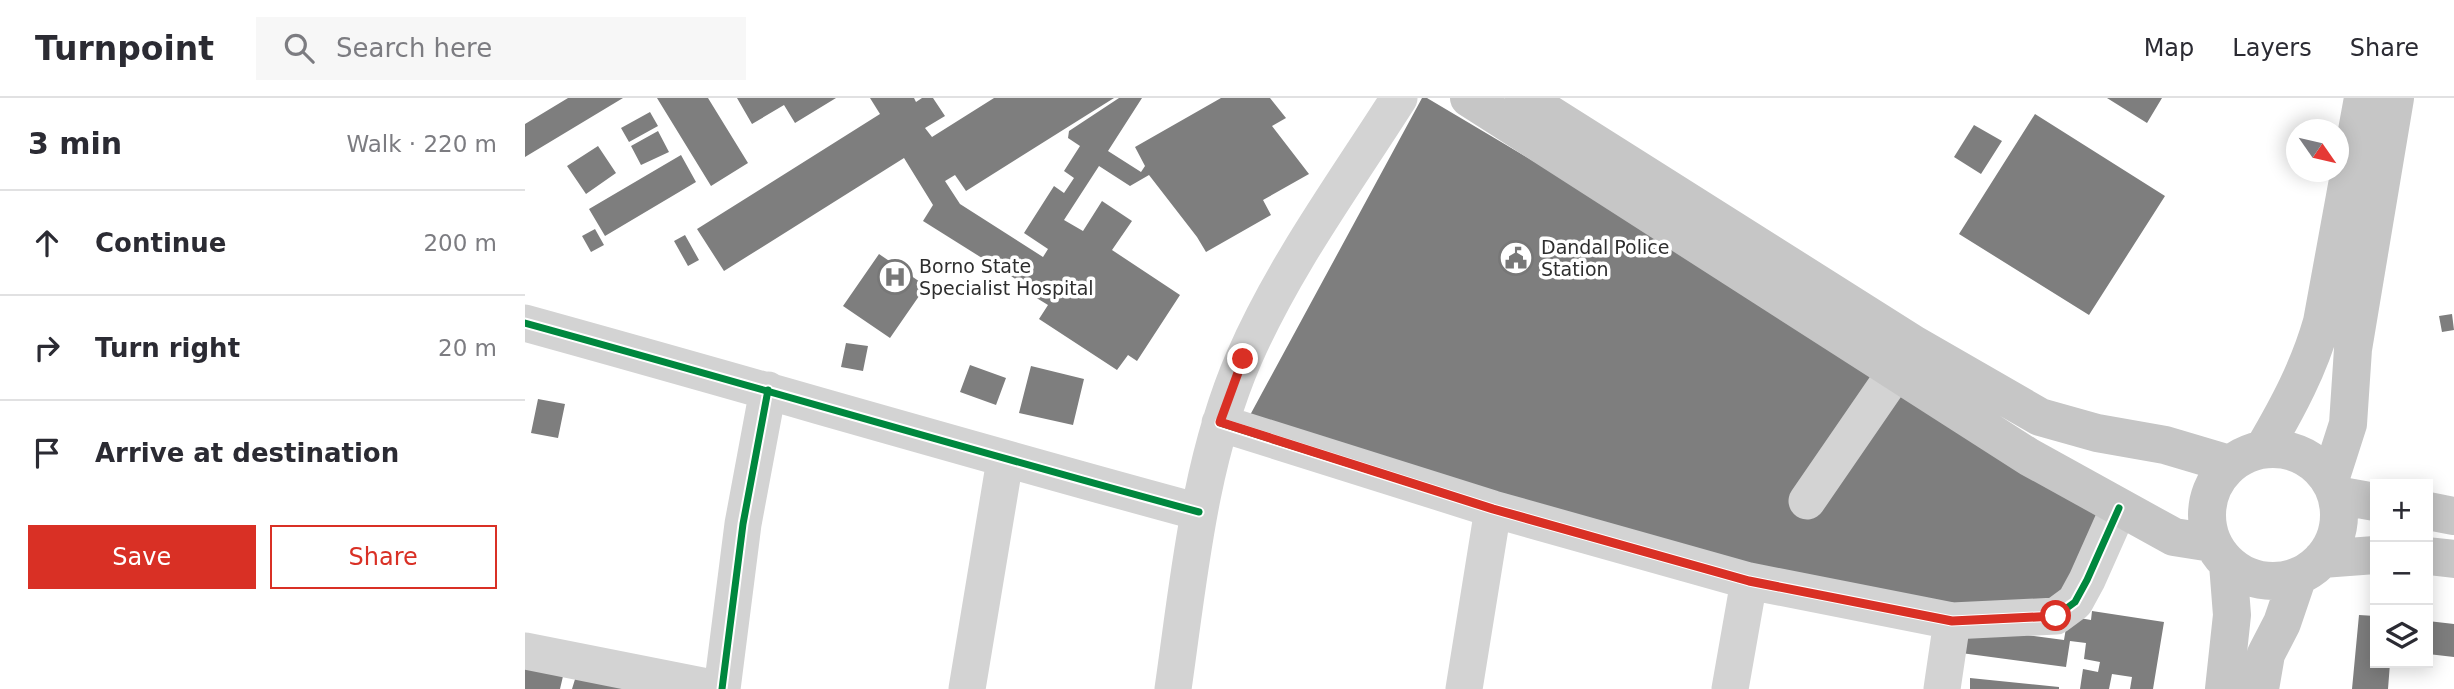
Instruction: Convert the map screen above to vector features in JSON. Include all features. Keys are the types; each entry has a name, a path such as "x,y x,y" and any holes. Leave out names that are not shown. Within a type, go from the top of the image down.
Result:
{"main road":[{"path":"1469,98 2029,457 2174,537 2220,553 2249,577 2274,581 2310,568 2370,556"},
{"path":"1524,98 1915,345 2040,417 2097,433 2165,444 2229,464"},
{"path":"2264,448 2294,397 2316,345 2333,270 2363,98"},
{"path":"2260,689 2266,654 2310,568 2330,548 2339,522 2333,488 2348,424 2353,349 2395,98"},
{"path":"2224,689 2232,615 2220,553 2206,522 2207,501 2215,481 2229,464 2245,454 2264,448 2290,450 2313,461 2333,488 2370,500"},
{"path":"2433,512 2454,516"},
{"path":"2433,557 2454,559"}],"street":[{"path":"1173,689 1199,512 1220,422 1243,359 1274,295 1399,98"},
{"path":"526,327 768,390 1005,460 1199,512"},
{"path":"1807,500 1895,373"},
{"path":"525,651 719,689 743,524 768,390"},
{"path":"1220,422 1493,509 1749,581 1952,621 2056,616 2075,602 2119,508"},
{"path":"967,689 1005,460"},
{"path":"1464,689 1493,509"},
{"path":"1730,689 1749,581"},
{"path":"1943,689 1952,621"}],"building":[{"path":"568,98 623,98 525,157 525,124"},
{"path":"657,98 708,98 748,163 711,186"},
{"path":"737,98 836,98 795,123 784,105 752,124"},
{"path":"870,98 914,98 916,102 922,98 933,98 945,116 925,128 932,137 994,98 1114,98 966,191 955,175 945,181 960,204 1043,257 1048,249 1024,233 1054,186 1064,193 1074,178 1064,171 1080,146 1068,138 1069,131 1119,98 1142,98 1108,151 1141,172 1145,166 1135,147 1221,98 1270,98 1286,118 1272,126 1309,174 1263,200 1271,215 1206,252 1149,175 1130,186 1099,166 1064,220 1083,231 1102,201 1132,221 1112,250 1180,295 1137,361 1128,355 1117,370 1039,319 1048,305 1022,289 1025,285 923,221 933,205 904,158 724,271 697,229 880,114"},
{"name":"Dandal Police Station","path":"1422,98 1427,98 2119,508 2075,602 1952,621 1747,568 1249,417"},
{"path":"2107,98 2162,98 2147,123"},
{"path":"650,112 658,126 629,142 621,128"},
{"path":"2035,114 2165,196 2089,315 1959,234"},
{"path":"1974,125 2002,141 1981,174 1954,157"},
{"path":"658,131 669,152 641,165 631,146"},
{"path":"598,146 616,173 586,194 567,166"},
{"path":"681,155 696,182 605,236 589,209"},
{"path":"595,229 604,245 591,252 582,236"},
{"path":"685,235 699,260 688,266 674,241"},
{"path":"879,254 926,286 890,338 843,306"},
{"path":"2452,314 2454,330 2442,332 2439,316"},
{"path":"846,343 868,346 863,371 841,367"},
{"path":"970,365 1006,378 996,405 960,392"},
{"path":"1031,366 1084,379 1073,425 1019,413"},
{"path":"538,399 565,404 558,438 531,433"},
{"path":"2092,611 2164,622 2153,689 2130,689 2132,677 2112,674 2109,689 2080,689 2083,669 2098,672 2100,662 2084,659 2086,643 2070,641 2066,667 1961,653 1965,627 2064,640 2068,616 2091,620"},
{"path":"2359,615 2370,616 2370,668 2390,668 2388,689 2352,689"},
{"path":"2433,622 2454,624 2454,657 2433,655"},
{"path":"525,665 564,672 560,689 525,689"},
{"path":"576,676 653,689 572,689"},
{"path":"1970,678 2059,687 2059,689 1970,689"}],"cycle path":[{"path":"525,323 1199,512"},
{"path":"722,689 743,524 768,390"},
{"path":"1220,423 1493,509 1749,581 1952,621 2056,616 2075,602 2119,508"}],"place":[{"name":"Dandal Police Station","path":"1516,258"},
{"name":"Borno State Specialist Hospital","path":"895,277"}],"route":[{"path":"1243,359 1220,422 1493,509 1749,581 1952,621 2056,616"}]}
